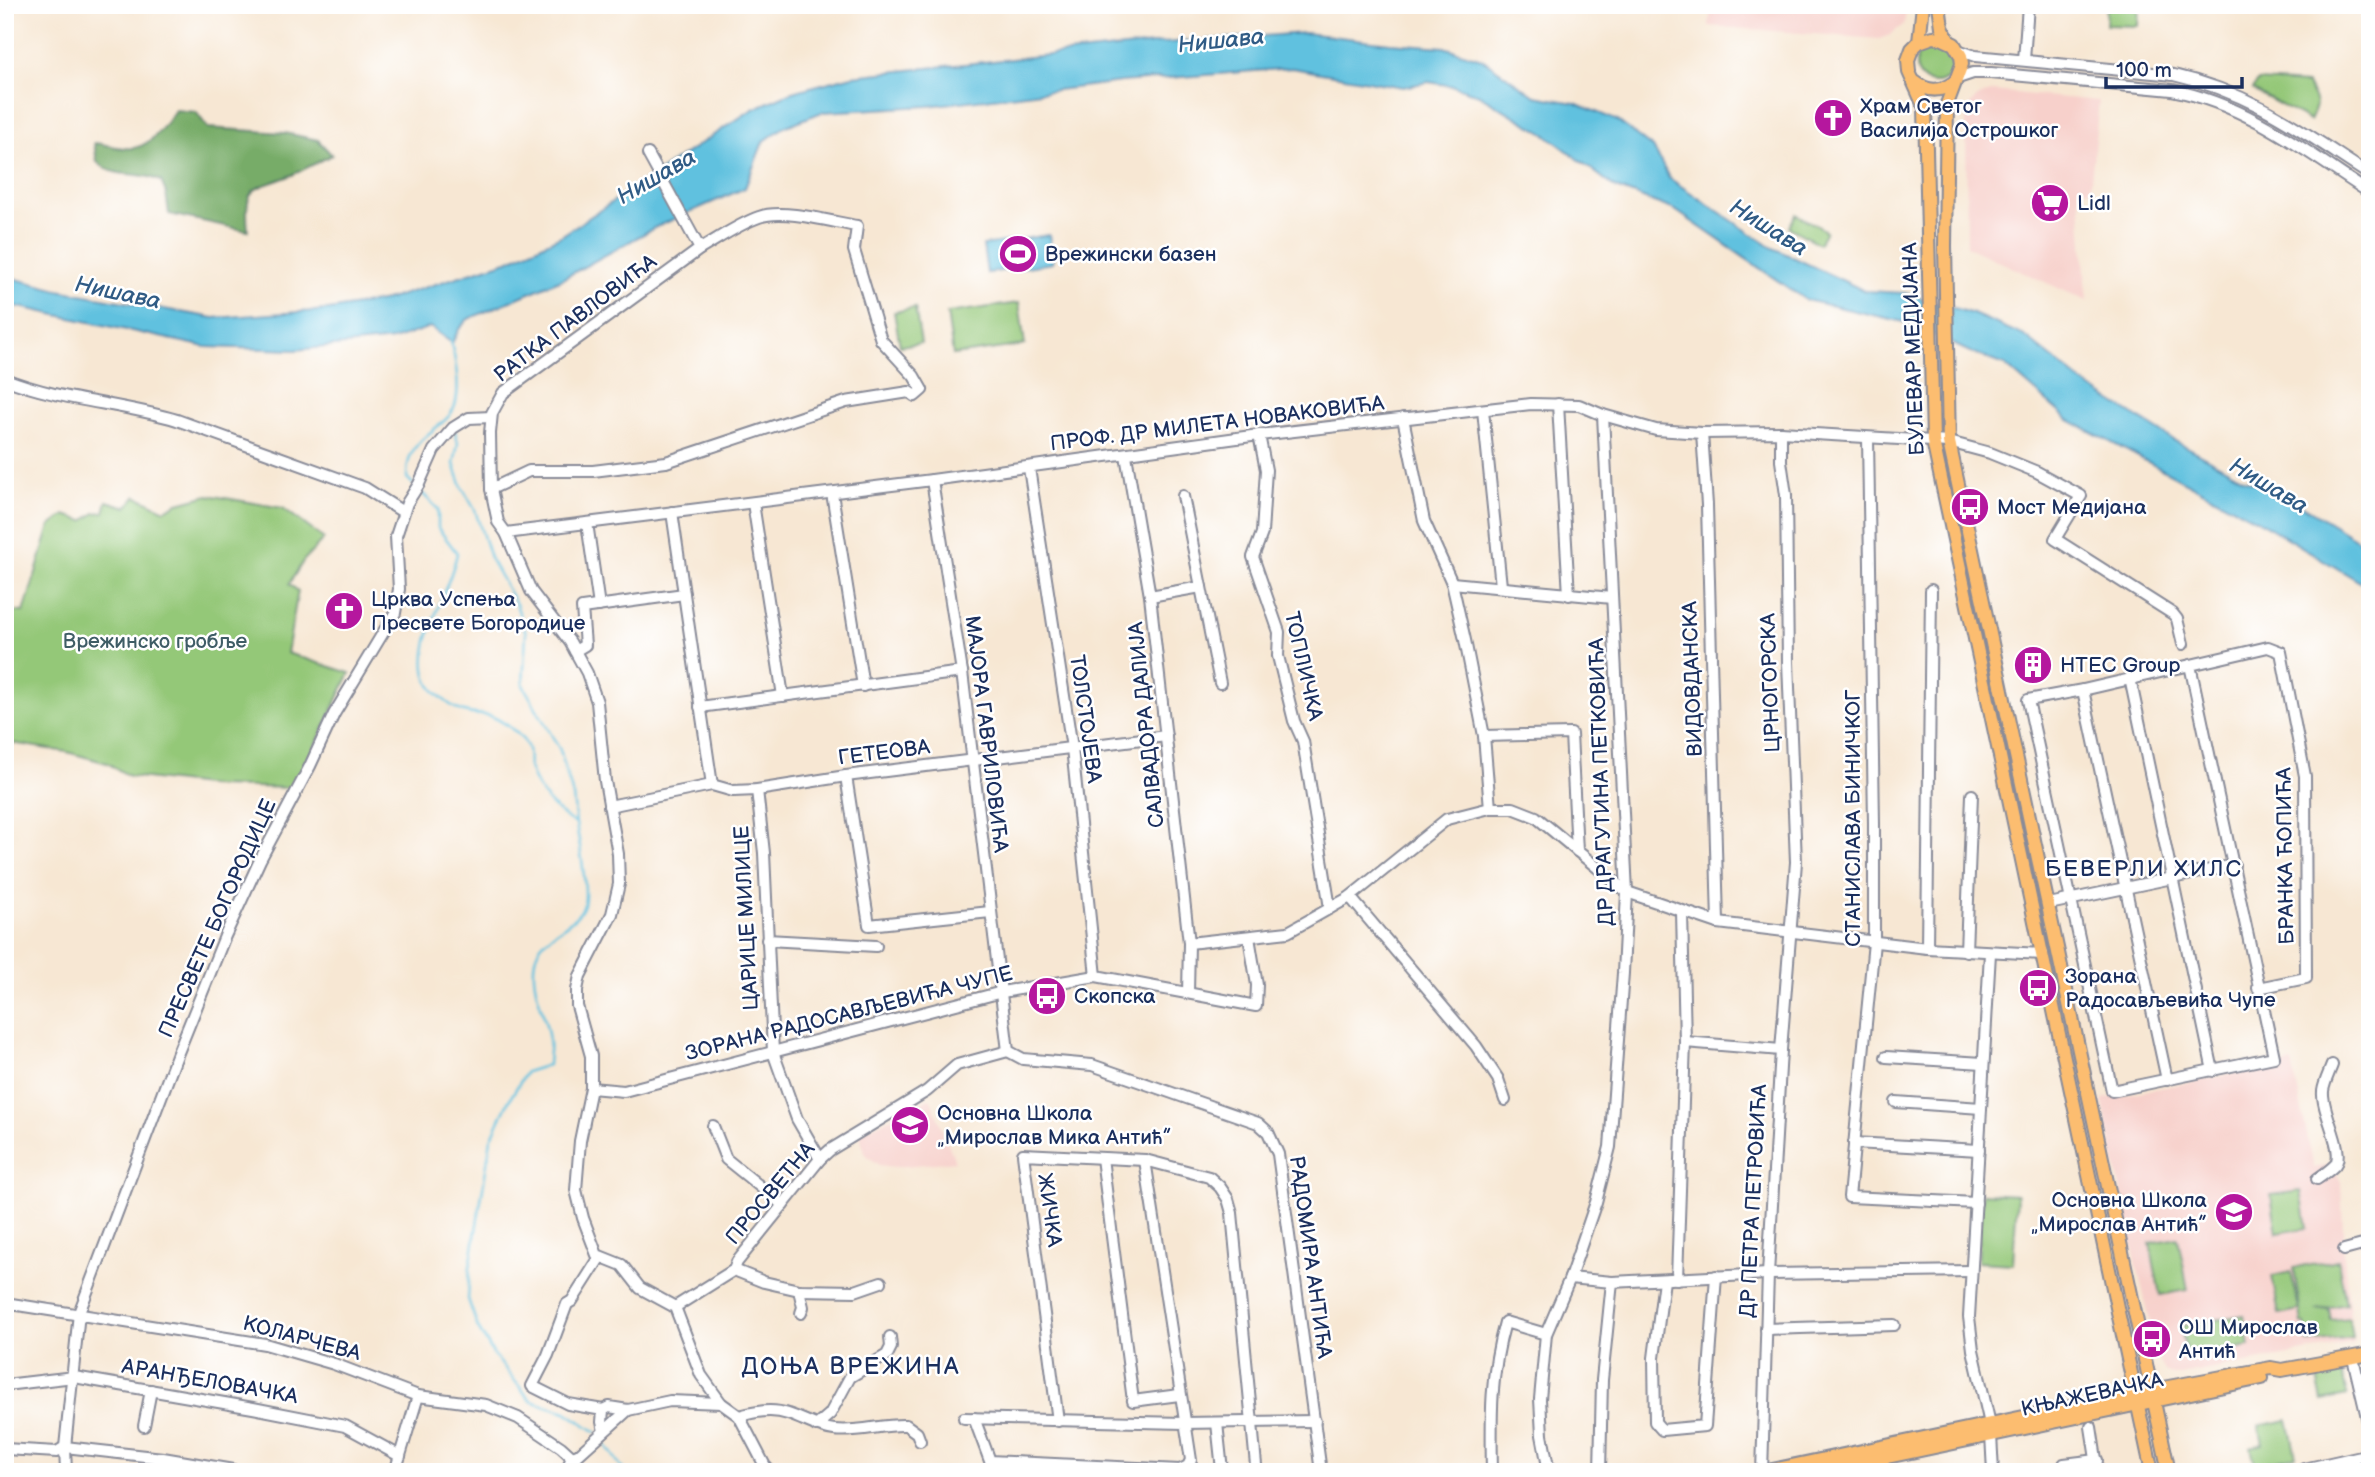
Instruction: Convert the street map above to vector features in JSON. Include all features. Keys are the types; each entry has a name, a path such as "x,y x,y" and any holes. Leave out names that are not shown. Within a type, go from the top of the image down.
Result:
{"main road":[{"name":"БУЛЕВАР МЕДИЈАНА","path":"1923,5 1919,42 1912,49 1908,60 1909,72 1926,108 1933,441 2152,1472"},
{"name":"БУЛЕВАР МЕДИЈАНА","path":"1939,5 1942,27 1962,64 1947,104 1945,246 1949,442 2169,1472"},
{"path":"1919,42 1933,37 1953,45"},
{"path":"1915,82 1930,90 1946,88 1955,80"},
{"name":"КЊАЖЕВАЧКА","path":"1991,1429 2153,1395 2273,1376 2282,1370 2370,1354"},
{"path":"1763,1472 1991,1429"},
{"path":"1816,1472 1991,1429"}],"street":[{"path":"2024,60 2028,5"},
{"path":"1953,45 1975,56 2174,75 2216,86 2274,113 2370,175"},
{"path":"1955,80 1973,73 1991,73 2172,90 2199,95 2249,116 2370,193"},
{"path":"648,154 700,248"},
{"name":"РАТКА ПАВЛОВИЋА","path":"491,417 496,403 508,388 700,248 769,214 857,226 854,250 881,340 920,384 922,390 915,396 909,392 846,402 666,462 593,471 529,471 491,489"},
{"path":"5,379 32,390 177,420 365,488 403,512"},
{"name":"ПРОФ. ДР МИЛЕТА НОВАКОВИЋА","path":"506,533 1029,468 1259,435 1531,404 1579,405 1656,430 1702,433 1781,432 1949,442"},
{"path":"1558,404 1569,595"},
{"path":"1483,410 1501,586"},
{"name":"ДР ДРАГУТИНА ПЕТКОВИЋА","path":"1549,1472 1542,1435 1540,1399 1546,1334 1570,1278 1596,1202 1610,1147 1627,892 1603,415"},
{"path":"491,417 491,489 498,522 506,533 531,591 575,651 587,673 597,702 609,806 618,854 619,884 612,915 580,975 577,990 577,1006 591,1056 591,1088 580,1141 576,1190 583,1218 597,1255 622,1265 640,1288 675,1307 701,1375 720,1403 739,1416 766,1470"},
{"name":"ПРЕСВЕТЕ БОГОРОДИЦЕ","path":"66,1472 65,1447 79,1313 124,1189 225,936 334,714 394,613 399,589 396,536 403,512 434,450 454,427 469,418 491,417"},
{"path":"1403,418 1424,521 1452,583 1484,736 1490,808"},
{"name":"ЦРНОГОРСКА","path":"1781,432 1781,461 1786,495 1788,662 1796,862 1792,934"},
{"name":"ВИДОВДАНСКА","path":"1702,433 1707,505 1718,923"},
{"name":"ТОПЛИЧКА","path":"1259,435 1266,470 1262,533 1252,557 1279,632 1278,656 1294,721 1303,741 1330,908"},
{"name":"СТАНИСЛАВА БИНИЧКОГ","path":"1868,438 1874,942 1849,1197 1976,1203"},
{"name":"БУЛЕВАР МЕДИЈАНА","path":"1949,442 1990,453 2037,472 2081,496 2054,539 2173,614 2177,619 2183,644"},
{"name":"САЛВАДОРА ДАЛИЈА","path":"1126,455 1150,596 1189,943 1188,993"},
{"name":"ТОЛСТОЈЕВА","path":"1029,468 1072,748 1096,976"},
{"name":"МАЈОРА ГАВРИЛОВИЋА","path":"932,480 962,672 1002,992"},
{"path":"832,493 863,686"},
{"path":"1183,496 1220,684"},
{"path":"753,503 783,696"},
{"path":"673,512 712,785"},
{"path":"587,523 599,606"},
{"path":"1452,583 1612,598"},
{"path":"1150,596 1201,587"},
{"path":"1927,948 1931,590"},
{"path":"575,651 585,645 582,608 684,594"},
{"name":"БРАНКА ЋОПИЋА","path":"2071,900 2028,700 2268,647 2278,650 2283,655 2305,776 2306,978 2259,988"},
{"path":"2071,900 2112,1091 2274,1057 2190,664"},
{"path":"700,707 962,672"},
{"path":"2130,678 2213,1071"},
{"path":"2083,690 2167,1080"},
{"path":"1484,736 1571,734 1577,851"},
{"name":"ГЕТЕОВА","path":"609,806 712,785 733,791 757,790 846,776 1166,736"},
{"path":"846,776 869,925 990,912"},
{"name":"ЦАРИЦЕ МИЛИЦЕ","path":"757,790 764,853 774,1052 797,1119 820,1158"},
{"path":"1966,951 1972,795"},
{"path":"1189,943 1288,932 1350,897 1447,819 1490,808 1513,808 1536,817 1627,892 1718,923 1792,934 1927,948 2043,954"},
{"path":"2049,904 2234,865"},
{"path":"1350,897 1476,1046 1498,1079 1506,1100"},
{"path":"1677,1279 1685,1042 1682,912"},
{"name":"ДР ПЕТРА ПЕТРОВИЋА","path":"1763,1472 1768,1274 1781,1050 1792,934"},
{"name":"ЗОРАНА РАДОСАВЉЕВИЋА ЧУПЕ","path":"591,1088 624,1091 1002,992 1096,976 1256,1006 1257,985 1249,937"},
{"path":"767,940 876,946"},
{"path":"1990,953 1969,1317 1973,1350 1991,1429 1993,1472"},
{"path":"1002,992 1008,1051"},
{"path":"1685,1042 1781,1050"},
{"name":"ПРОСВЕТНА","path":"675,1307 734,1270 737,1262 820,1158 875,1121 927,1091 957,1065 1008,1051"},
{"name":"РАДОМИРА АНТИЋА","path":"1008,1051 1023,1059 1092,1065 1258,1123 1268,1132 1278,1154 1321,1472"},
{"path":"1886,1057 1983,1063"},
{"path":"2318,1179 2335,1165 2339,1157 2326,1119 2323,1091 2332,1065"},
{"path":"1896,1102 1981,1108"},
{"path":"713,1126 726,1159 783,1205"},
{"path":"1854,1143 1979,1150"},
{"name":"ЖИЧКА","path":"1058,1420 1023,1154 1145,1160 1209,1177 1228,1199 1232,1213 1256,1465"},
{"path":"1102,1158 1133,1401 1179,1395"},
{"path":"1145,1160 1179,1395 1184,1423 1191,1460 1188,1466 1180,1470 990,1461 969,1418 1184,1423 1315,1421"},
{"path":"2344,1250 2370,1243"},
{"path":"600,1256 572,1301 567,1304 548,1355 532,1386 568,1404 603,1410 610,1407 628,1410 670,1401 720,1403"},
{"path":"734,1270 764,1282 799,1290 855,1291 881,1282"},
{"path":"1570,1278 1612,1282 1768,1274 1971,1272"},
{"path":"1664,1280 1654,1358 1655,1422 1661,1430 1705,1426 1716,1276"},
{"path":"1601,1472 1602,1380 1612,1282"},
{"path":"799,1290 803,1307 801,1313"},
{"name":"КОЛАРЧЕВА","path":"5,1303 265,1344 334,1364 418,1396 486,1405 508,1414 550,1439 572,1457"},
{"path":"1495,1313 1505,1322 1546,1334"},
{"path":"1492,1472 1492,1379 1505,1322"},
{"path":"1766,1329 1894,1325"},
{"path":"816,1426 830,1414 850,1377 887,1355 891,1347 890,1337"},
{"path":"2353,1358 2370,1430"},
{"name":"АРАНЂЕЛОВАЧКА","path":"5,1385 74,1377 152,1390 345,1426 400,1456"},
{"path":"144,1426 152,1390"},
{"path":"395,1472 418,1396"},
{"path":"603,1410 604,1431"},
{"path":"566,1472 572,1457 589,1446 628,1410"},
{"path":"739,1416 760,1411 785,1413 816,1426 835,1430 906,1425 917,1433 920,1441"},
{"path":"1217,1423 1222,1471"},
{"path":"2065,1472 2064,1464 2097,1466 2091,1427"},
{"path":"5,1449 57,1452 65,1447 163,1458 233,1470"},
{"path":"2305,1472 2304,1469 2370,1454"}],"shaded area":[{"path":"1711,5 1907,5 1904,24 1890,35 1879,39 1709,26"},
{"path":"1993,91 2099,101 2090,190 2079,188 2087,301 1967,247 1966,114 1971,103"},
{"name":"Основна Школа „Мирослав Антић”","path":"2292,1063 2314,1168 2332,1164 2341,1182 2344,1257 2353,1343 2180,1375 2169,1373 2159,1360 2102,1099"},
{"name":"Основна Школа „Мирослав Мика Антић”","path":"930,1098 955,1161 895,1167 879,1165 864,1153 860,1133"}],"green space":[{"path":"2107,5 2139,5 2138,26 2106,25"},
{"path":"1935,45 1949,50 1954,64 1949,78 1935,83 1921,78 1916,64 1921,50"},
{"path":"2258,81 2307,84 2316,102 2310,121 2253,90"},
{"path":"175,110 196,112 208,128 285,133 318,140 332,155 254,190 248,203 248,231 169,214 161,181 105,168 97,162 94,143 124,148 141,146 158,133"},
{"path":"1796,214 1826,231 1819,244 1789,227"},
{"path":"1019,303 1025,345 953,355 947,313"},
{"path":"915,308 921,343 900,346 894,312"},
{"name":"Врежинско гробље","path":"208,495 283,508 324,539 304,560 289,584 298,591 287,653 350,673 293,788 214,786 129,776 107,763 67,752 5,742 5,611 24,612 50,526 65,515 84,521 95,513 104,512 107,501 127,507 136,496 165,510 178,503"},
{"path":"2301,1191 2307,1228 2277,1233 2271,1195"},
{"path":"1982,1193 2017,1195 2013,1264 1978,1262"},
{"path":"2178,1238 2188,1290 2160,1295 2150,1243"},
{"path":"2338,1260 2346,1304 2316,1310 2329,1309 2331,1320 2349,1318 2352,1338 2308,1343 2305,1324 2302,1324 2294,1268"},
{"path":"2291,1272 2299,1310 2279,1314 2272,1276"},
{"path":"2244,1315 2250,1346 2187,1357 2181,1326"},
{"path":"2342,1373 2347,1396 2322,1401 2317,1378"},
{"path":"2288,1420 2296,1456 2255,1465 2251,1447 2263,1444 2259,1426"}],"water":[{"name":"Нишава","path":"1305,33 1444,47 1482,59 1535,96 1575,103 1618,121 1654,149 1669,178 1771,247 1865,291 1905,293 1973,314 2025,336 2083,383 2173,440 2249,481 2278,491 2370,547 2370,588 2257,520 2067,419 2005,365 1970,352 1909,323 1806,300 1675,210 1616,188 1548,136 1479,95 1454,86 1428,82 1403,87 1292,68 1121,82 928,106 822,112 784,127 763,142 745,188 656,227 562,279 468,319 452,343 430,327 393,340 295,350 206,347 5,304 5,276 58,290 214,318 329,310 386,300 510,260 561,236 753,109 792,92 852,76 1163,43"},
{"name":"Врежински базен","path":"1049,235 1053,263 987,273 983,245"}],"waterway":[{"path":"413,484 407,478 408,463 413,451 420,441 446,420 456,402 457,379 451,341"},
{"path":"455,431 458,443 454,464 462,487 475,510 490,558 516,604 526,633 523,685 560,750 573,796 576,824"},
{"path":"418,489 438,509 438,528 457,553 425,651 428,681 438,695 454,707 467,713 495,718 511,728 524,741 532,776 542,793 560,813 576,824 585,888 584,904 580,912 544,942 535,959 535,980 548,1033 548,1065 526,1072 491,1139 470,1267 468,1299 478,1328 494,1355 531,1401 566,1412 596,1432"},
{"path":"600,1437 625,1472"}],"place":[{"name":"Храм Светог Василија Острошког","path":"1833,118"},
{"name":"Lidl","path":"2050,203"},
{"name":"Врежински базен","path":"1018,254"},
{"name":"Мост Медијана","path":"1970,507"},
{"name":"Црква Успења Пресвете Богородице","path":"344,611"},
{"name":"HTEC Group","path":"2033,665"},
{"name":"Зорана Радосављевића Чупе","path":"2038,988"},
{"name":"Скопска","path":"1047,996"},
{"name":"Основна Школа „Мирослав Мика Антић”","path":"910,1125"},
{"name":"Основна Школа „Мирослав Антић”","path":"2234,1212"},
{"name":"ОШ Мирослав Антић","path":"2152,1339"}],"district":[{"name":"БЕВЕРЛИ ХИЛС","path":"2144,868"},
{"name":"ДОЊА ВРЕЖИНА","path":"851,1366"}]}
